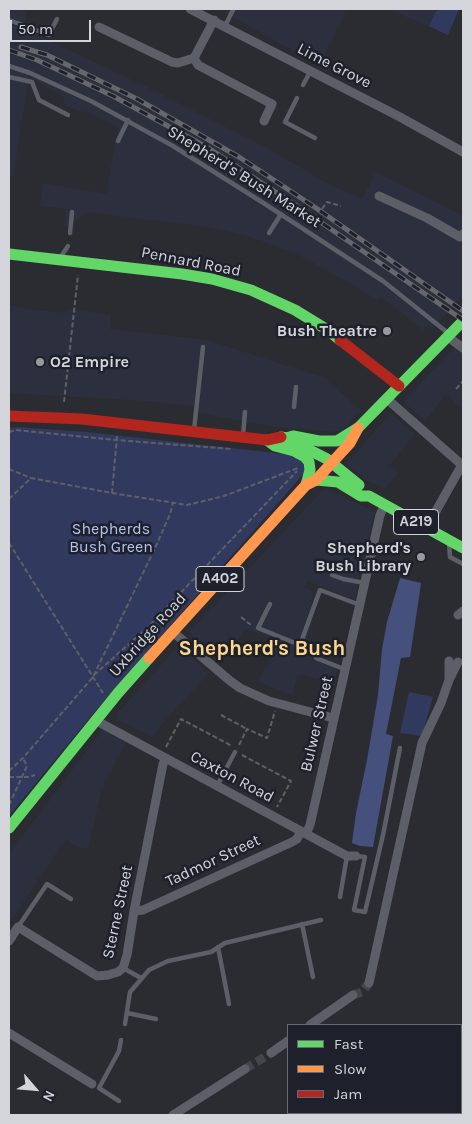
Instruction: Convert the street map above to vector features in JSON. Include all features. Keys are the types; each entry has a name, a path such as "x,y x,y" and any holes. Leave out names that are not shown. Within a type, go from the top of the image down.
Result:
{"main road":[{"name":"Pennard Road","path":"9,254 182,274 251,290 295,310 326,329 399,386"},
{"name":"Uxbridge Road","path":"288,435 332,442 358,428 463,321"},
{"path":"9,416 85,420 267,440 288,435"},
{"name":"Uxbridge Road","path":"9,828 95,720 173,632 311,483 332,463 350,443 358,428"},
{"name":"A219","path":"288,435 327,459 365,489 369,496"},
{"path":"267,440 275,446 294,451 305,457 309,462 311,483"},
{"name":"A219","path":"311,483 338,482 361,496 369,496 385,504 463,548"}],"street":[{"name":"Lime Grove","path":"190,9 311,70 463,152"},
{"path":"99,27 172,62 178,63 194,58 214,20"},
{"path":"194,58 198,65 272,104 264,121"},
{"path":"379,196 427,218 460,237 463,234"},
{"path":"452,334 463,348"},
{"path":"387,399 463,464 427,527"},
{"name":"Bulwer Street","path":"304,832 310,825 380,515 385,504"},
{"path":"173,632 240,688 269,701 334,718"},
{"path":"369,983 422,743 441,703 454,661"},
{"name":"Caxton Road","path":"95,720 352,856"},
{"name":"Sterne Street","path":"18,927 97,976 118,972 123,968 162,764 166,758"},
{"name":"Tadmor Street","path":"134,911 143,910 292,842 304,832"},
{"path":"9,941 18,927"},
{"path":"311,1024 353,995"},
{"path":"9,1033 95,1086"},
{"path":"271,1053 287,1041"},
{"path":"173,1115 245,1069"}],"lane":[{"path":"225,26 233,10"},
{"path":"9,20 49,36 57,19"},
{"name":"Shepherd's Bush Market","path":"9,66 30,73 91,101 190,156 382,281 452,334"},
{"path":"303,86 311,70"},
{"path":"9,77 32,82 40,100 68,115"},
{"path":"297,98 285,122 315,138"},
{"path":"118,141 128,120"},
{"path":"70,234 72,212"},
{"path":"269,233 281,214"},
{"path":"61,261 62,255 68,246"},
{"path":"194,432 203,347"},
{"path":"294,407 296,387"},
{"path":"243,437 245,412"},
{"path":"449,540 450,557 463,564"},
{"path":"334,568 332,575 343,580 365,583"},
{"path":"300,645 320,590 360,605"},
{"path":"270,604 258,628 300,645 314,653 316,658 345,670"},
{"path":"340,897 352,856 365,857 354,910 365,912 383,835 400,748"},
{"path":"218,786 235,752"},
{"path":"18,927 47,884 71,899"},
{"path":"125,1024 130,992 149,970 168,961 211,952 225,943 321,920"},
{"path":"302,924 313,977"},
{"path":"218,947 229,1004"},
{"path":"123,968 141,978"},
{"path":"127,1012 156,1019"},
{"path":"119,1101 95,1086 119,1051 121,1040"}],"path":[{"path":"322,209 327,202 341,206"},
{"path":"64,402 78,270"},
{"path":"456,389 463,381"},
{"path":"9,432 16,430 239,450"},
{"path":"112,493 116,440"},
{"path":"9,469 31,478 187,505 224,496 300,467 147,628 93,677 23,758 9,771"},
{"path":"9,499 31,478"},
{"path":"93,677 156,546 173,503"},
{"path":"9,543 106,697"},
{"path":"241,617 249,625 258,628"},
{"path":"221,715 267,738 274,713"},
{"path":"168,744 181,719 237,748 247,729"},
{"path":"235,752 291,781 279,803"},
{"path":"9,805 27,766 23,758"},
{"path":"9,776 29,777 42,772"}],"shaded area":[{"path":"9,9 27,9 24,29 141,84 267,148 330,185 362,199 376,172 463,216 463,232 457,239 463,243 463,297 432,328 428,325 423,330 381,297 377,300 310,261 287,250 247,236 209,227 86,212 74,222 74,227 64,225 66,209 40,206 43,183 106,194 118,127 87,112 78,111 63,104 65,98 29,77 13,177 9,176"},
{"path":"228,9 347,9 319,65 225,13"},
{"path":"388,9 459,9 448,35"},
{"path":"9,305 35,310 67,313 68,309 111,315 110,329 207,340 325,378 361,411 340,432 282,428 199,413 199,407 146,401 9,393"},
{"path":"461,340 463,341 463,410 446,394 425,421 403,402"},
{"path":"391,413 415,434 390,465 398,473 385,489 365,479 346,464"},
{"path":"327,489 375,512 359,572 355,600 308,581 305,588 314,592 310,603 316,609 306,645 318,652 319,656 338,663 334,683 298,674 292,695 258,682 279,641 246,629 220,659 189,632 323,490"},
{"path":"400,578 421,583 418,604 410,657 401,658 386,734 393,736 373,847 360,846 352,843 356,813 378,695 382,649 387,622"},
{"path":"179,645 208,674 152,737 117,719 117,714"},
{"path":"103,729 126,742 102,788 88,849 75,846 66,839 9,923 9,854"}],"green space":[{"path":"439,9 459,9 448,35 429,26 436,11"},
{"name":"Shepherds Bush Green","path":"9,428 86,432 276,453 300,457 306,471 91,716 9,816"},
{"path":"409,692 433,697 422,736 400,733"}],"tunnel":[{"path":"353,995 362,992 369,983"},
{"path":"245,1069 271,1053"}],"railway":[{"path":"21,47 47,55 137,99 239,157 316,208 463,311"},
{"path":"9,50 37,60 113,96 210,149 303,210 463,320"}],"traffic: fast":[{"path":"9,254 212,279 251,290 295,310 340,340"},
{"path":"281,437 293,436 319,441 337,441 358,428 463,321"},
{"path":"288,439 327,459 359,485"},
{"path":"267,440 275,446 294,451 305,457 309,462 310,470 306,485"},
{"path":"316,480 338,482 361,496 369,496 463,548"},
{"path":"9,828 118,693 149,658"}],"traffic: slow":[{"path":"149,658 306,485 316,480 350,443 358,428"}],"traffic: jam":[{"path":"340,340 399,386"},
{"path":"9,416 82,419 267,440 281,437"}],"place":[{"name":"Bush Theatre","path":"387,331"},
{"name":"O2 Empire","path":"40,362"},
{"name":"Shepherd's Bush Library","path":"421,557"}],"district":[{"name":"Shepherd's Bush","path":"262,649"}]}
